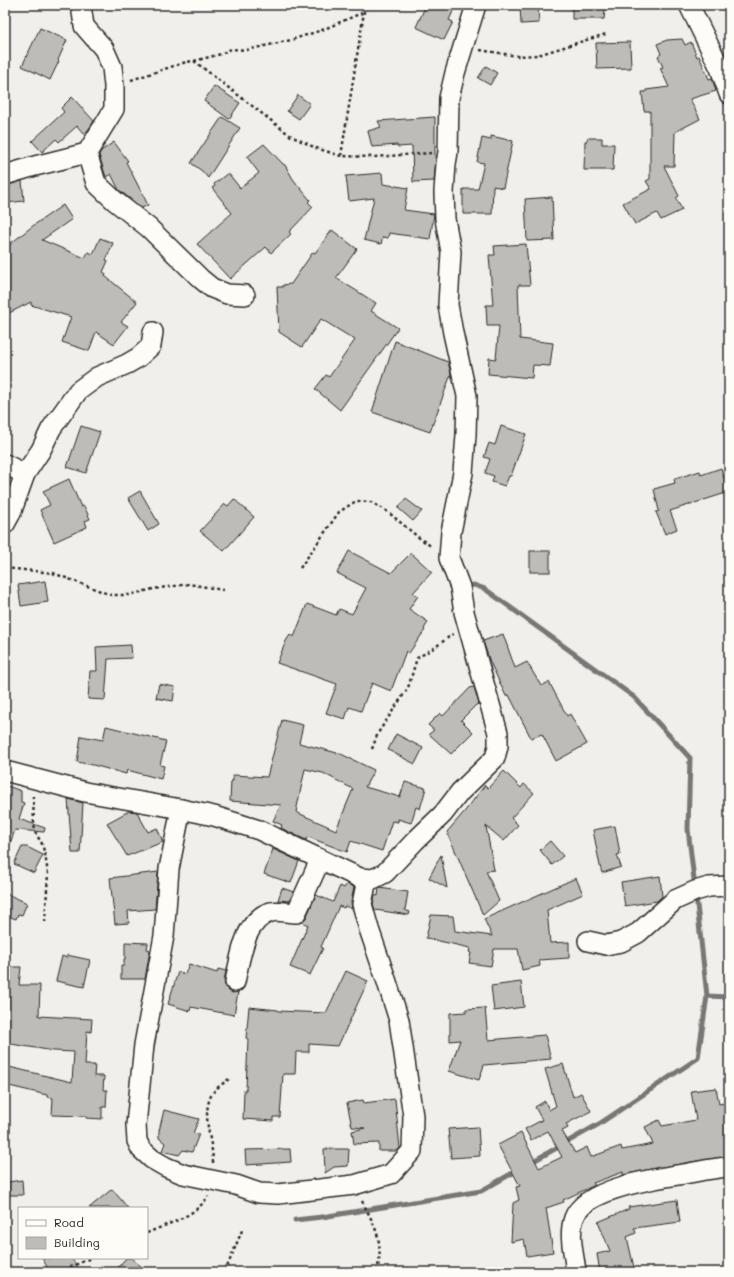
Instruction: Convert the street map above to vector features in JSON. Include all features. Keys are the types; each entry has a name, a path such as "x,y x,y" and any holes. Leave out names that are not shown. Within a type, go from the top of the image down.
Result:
{"street":[{"path":"5,175 87,153 114,109 112,67 104,49 84,26 81,5"},
{"path":"5,770 85,792 181,808 214,816 259,830 360,878 373,879 385,873 443,814 460,792 494,758 498,746 498,733 468,623 460,586 450,558 451,532 463,472 467,396 452,333 448,305 451,252 445,219 444,192 448,152 449,98 455,73 464,48 476,5"},
{"path":"689,5 720,68 729,94"},
{"path":"87,153 96,183 115,201 149,228 201,279 212,288 227,294 244,295"},
{"path":"5,524 11,513 25,474 41,450 51,429 78,391 97,377 139,357 151,346 153,332"},
{"path":"5,464 25,474"},
{"path":"181,808 169,869 164,936 144,1045 136,1125 137,1141 141,1149 152,1159 183,1174 236,1185 259,1194 278,1194 354,1185 391,1174 412,1151 413,1116 399,1020 362,904 368,879"},
{"path":"235,982 248,934 256,922 266,914 273,911 296,913 320,860"},
{"path":"588,941 606,945 621,942 638,934 675,900 695,891 709,887 729,886"},
{"path":"576,1272 572,1240 572,1227 575,1216 583,1206 597,1196 637,1182 729,1167"}],"path":[{"path":"341,156 364,12 367,5"},
{"path":"114,86 172,66 221,54 231,49 247,50 291,40 322,30 364,12"},
{"path":"464,48 518,56 538,55 606,34"},
{"path":"194,61 291,136 316,148 341,156 374,157 448,152"},
{"path":"300,568 339,512 356,501 371,502 388,512 418,537 450,558"},
{"path":"5,568 53,573 111,595 129,595 153,589 189,584 223,590"},
{"path":"372,749 378,733 408,688 417,658 434,648 468,623"},
{"path":"32,777 34,824 36,835 41,841 45,854 48,874 45,922"},
{"path":"148,1233 197,1210 206,1201 213,1180 213,1153 207,1121 208,1107 210,1097 217,1088 229,1079"},
{"path":"354,1185 374,1225 380,1242 380,1258 377,1272"},
{"path":"225,1272 243,1228"},
{"path":"59,1272 89,1259"}],"building":[{"path":"426,5 456,5 449,20 453,22 444,40 416,27"},
{"path":"520,5 538,5 539,23 521,24"},
{"path":"572,5 602,5 605,10 604,19 572,19"},
{"path":"40,28 67,40 50,80 22,66"},
{"path":"682,39 685,45 691,42 709,79 712,78 716,91 690,99 700,119 675,132 674,166 664,166 679,196 676,198 682,210 661,220 657,213 635,224 623,203 651,189 646,181 650,179 650,111 644,111 642,92 646,92 646,90 669,87 660,68 663,67 658,56 661,54 657,44 667,40"},
{"path":"630,42 631,68 597,69 596,43"},
{"path":"486,66 497,73 490,85 478,78"},
{"path":"214,86 240,103 229,119 204,101"},
{"path":"298,95 310,104 299,119 287,111"},
{"path":"72,97 94,121 84,134 77,126 59,142 56,139 42,152 32,141 64,112 61,108"},
{"path":"222,117 240,128 208,178 202,171 191,163"},
{"path":"435,117 436,159 434,181 413,182 412,146 398,147 397,145 372,147 368,131 381,127 378,121"},
{"path":"491,136 513,141 503,188 493,186 492,214 463,214 463,189 478,189 484,163 477,162 482,138 491,140"},
{"path":"589,138 602,138 602,144 614,144 613,170 584,170 585,141"},
{"path":"114,142 128,161 126,162 148,205 142,208 119,190 111,174 106,177 99,155 101,151"},
{"path":"264,144 285,165 293,179 310,200 308,202 313,207 289,232 291,234 271,253 266,247 230,279 197,244 232,213 212,188 215,186 214,184 228,173 240,188 259,173 247,157"},
{"path":"382,173 383,184 408,188 404,210 434,214 430,239 389,233 388,238 383,237 381,244 364,240 374,198 349,201 346,176"},
{"path":"22,181 24,201 6,203 5,186"},
{"path":"552,197 554,240 527,241 525,199"},
{"path":"63,205 72,219 42,240 85,258 88,252 93,254 100,238 113,243 103,272 106,274 105,276 137,302 121,322 128,326 114,344 96,332 89,351 62,342 71,317 31,305 31,302 5,315 5,248 34,225"},
{"path":"332,230 357,249 336,278 376,303 371,311 398,328 340,410 315,389 326,375 329,377 355,340 321,319 302,347 279,332 277,287 283,287 283,285 291,284 313,252 315,253"},
{"path":"526,244 530,285 518,285 520,339 553,343 550,366 533,365 532,378 488,374 489,358 496,359 499,326 487,326 486,305 493,305 489,255 495,255 494,246"},
{"path":"395,341 448,362 451,374 430,432 372,412"},
{"path":"81,426 100,432 86,473 67,467"},
{"path":"501,426 526,434 511,476 509,476 505,486 492,482 494,476 485,473 490,459 484,457 489,443 495,445"},
{"path":"721,468 725,481 729,479 729,492 670,511 677,529 665,534 656,512 659,511 654,489 675,483 674,479 700,471 701,475"},
{"path":"69,479 81,507 84,506 90,519 85,521 87,527 54,542 40,510 50,505 43,491"},
{"path":"140,491 159,524 148,531 128,498"},
{"path":"234,499 254,517 224,551 200,531 225,504 228,506"},
{"path":"406,499 422,511 413,521 398,508"},
{"path":"349,551 391,573 411,553 432,572 413,593 418,596 409,609 428,622 424,629 425,630 409,653 406,651 391,691 372,683 361,711 349,707 345,719 326,713 337,684 277,663 286,641 290,635 294,637 307,604 336,615 339,609 352,614 366,588 337,573"},
{"path":"530,551 550,551 550,572 530,572"},
{"path":"45,581 48,602 21,606 18,585"},
{"path":"503,634 515,668 527,662 541,686 549,682 567,716 570,714 587,744 556,761 542,734 531,738 509,695 506,696 490,662 483,641"},
{"path":"131,645 132,658 108,659 105,700 88,699 90,671 97,671 96,647"},
{"path":"159,684 175,687 173,701 156,698"},
{"path":"474,687 479,704 476,705 461,720 473,732 451,754 429,734 434,730 428,725 440,713 443,716 470,688"},
{"path":"282,720 303,725 299,743 341,754 374,770 365,787 400,797 405,782 426,788 420,809 416,807 411,823 398,819 398,822 392,821 382,851 351,841 347,852 308,837 306,840 281,828 282,825 273,821 281,805 230,801 231,781 233,781 233,775 267,777","holes":["305,769 323,773 353,789 336,830 296,812"]},
{"path":"106,726 166,741 160,765 164,766 161,779 127,770 126,774 77,762 81,736 103,740"},
{"path":"396,734 423,748 415,764 388,750"},
{"path":"504,771 521,788 524,784 534,793 511,818 518,825 504,841 486,826 494,870 486,871 499,901 483,915 447,832 485,785 488,788"},
{"path":"5,785 21,791 21,802 24,803 19,819 45,828 44,832 15,830 7,852 5,852"},
{"path":"68,799 83,803 80,853 72,853"},
{"path":"129,811 137,812 148,832 157,828 163,842 127,856 107,823"},
{"path":"615,826 620,854 617,855 621,867 602,873 593,830"},
{"path":"550,841 563,856 552,865 540,850"},
{"path":"22,847 27,847 43,855 34,873 14,864"},
{"path":"273,849 299,861 291,883 264,874"},
{"path":"441,855 447,888 429,878"},
{"path":"158,872 155,909 128,911 129,923 115,924 110,878"},
{"path":"660,876 662,896 657,901 625,906 621,882"},
{"path":"576,878 583,894 547,910 550,943 569,942 569,958 539,960 540,966 522,970 518,949 494,949 491,966 469,963 471,953 469,952 470,948 426,938 431,915 453,916 455,931 492,936 484,919"},
{"path":"347,884 354,887 351,902 352,909 345,906 344,908 339,906 321,947 323,948 310,975 290,967 308,925 302,922 306,918 316,895 333,902 340,886 344,888"},
{"path":"282,888 294,892 289,901 278,900"},
{"path":"379,888 408,892 405,910 410,912 409,915 375,910 373,904 375,895 378,896"},
{"path":"5,893 27,903 22,915 18,914 16,919 5,915"},
{"path":"125,942 148,943 147,949 150,950 145,979 121,979 121,966 124,966 125,959"},
{"path":"67,955 90,960 84,987 56,981 62,956 67,958"},
{"path":"189,964 217,973 218,969 226,971 224,980 225,986 232,993 238,992 234,1015 191,1007 190,1011 168,1004 178,972 185,974"},
{"path":"5,967 21,967 19,985 40,985 39,1016 92,1019 91,1032 87,1031 85,1065 95,1065 94,1076 104,1076 103,1090 107,1090 106,1107 102,1107 102,1119 86,1118 86,1116 52,1115 53,1098 47,1097 47,1095 5,1085 5,1066 72,1082 74,1052 54,1051 5,1043"},
{"path":"346,971 368,981 338,1046 309,1044 309,1052 296,1052 295,1074 283,1074 280,1117 273,1117 273,1121 243,1119 244,1090 246,1090 248,1039 246,1038 249,1007 278,1011 326,1013"},
{"path":"521,982 524,1007 494,1011 491,986"},
{"path":"485,1008 488,1040 545,1035 551,1059 484,1065 479,1080 449,1071 460,1040 450,1041 450,1013 466,1012 466,1009"},
{"path":"563,1064 573,1097 581,1093 591,1111 566,1124 568,1128 562,1131 575,1153 587,1147 591,1157 621,1146 622,1150 653,1144 645,1127 659,1120 662,1126 696,1120 691,1091 716,1088 719,1104 725,1103 729,1126 729,1156 655,1168 623,1175 623,1172 593,1183 595,1185 563,1200 564,1202 546,1208 553,1252 527,1256 524,1239 511,1242 513,1203 519,1200 516,1187 520,1186 498,1145 521,1133 539,1168 562,1157 548,1131 531,1140 525,1129 542,1120 535,1107 545,1101 549,1110 556,1106 545,1069"},
{"path":"395,1099 400,1148 397,1151 379,1151 379,1143 354,1144 352,1131 365,1128 352,1127 347,1103 363,1100 364,1103"},
{"path":"164,1110 199,1119 193,1133 199,1134 192,1152 183,1150 179,1155 162,1151 165,1143 159,1138 159,1131"},
{"path":"478,1127 480,1156 451,1158 448,1129"},
{"path":"290,1149 291,1162 246,1165 245,1150"},
{"path":"324,1149 349,1149 348,1166 334,1167 325,1173"},
{"path":"22,1180 23,1195 9,1195 8,1182"},
{"path":"112,1189 127,1207 90,1207"},
{"path":"677,1200 680,1222 634,1228 636,1233 627,1237 635,1272 600,1272 597,1254 610,1251 598,1222 629,1209 628,1207"},
{"path":"43,1259 72,1259 82,1272 50,1272"},
{"path":"125,1259 132,1259 148,1272 114,1272"}],"waterway":[{"path":"464,586 474,585 485,589 634,697 690,758 688,829 695,888"},
{"path":"530,1163 599,1124 698,1058 707,996 696,896"},
{"path":"707,996 729,997"},
{"path":"295,1220 481,1191 518,1170"}]}
